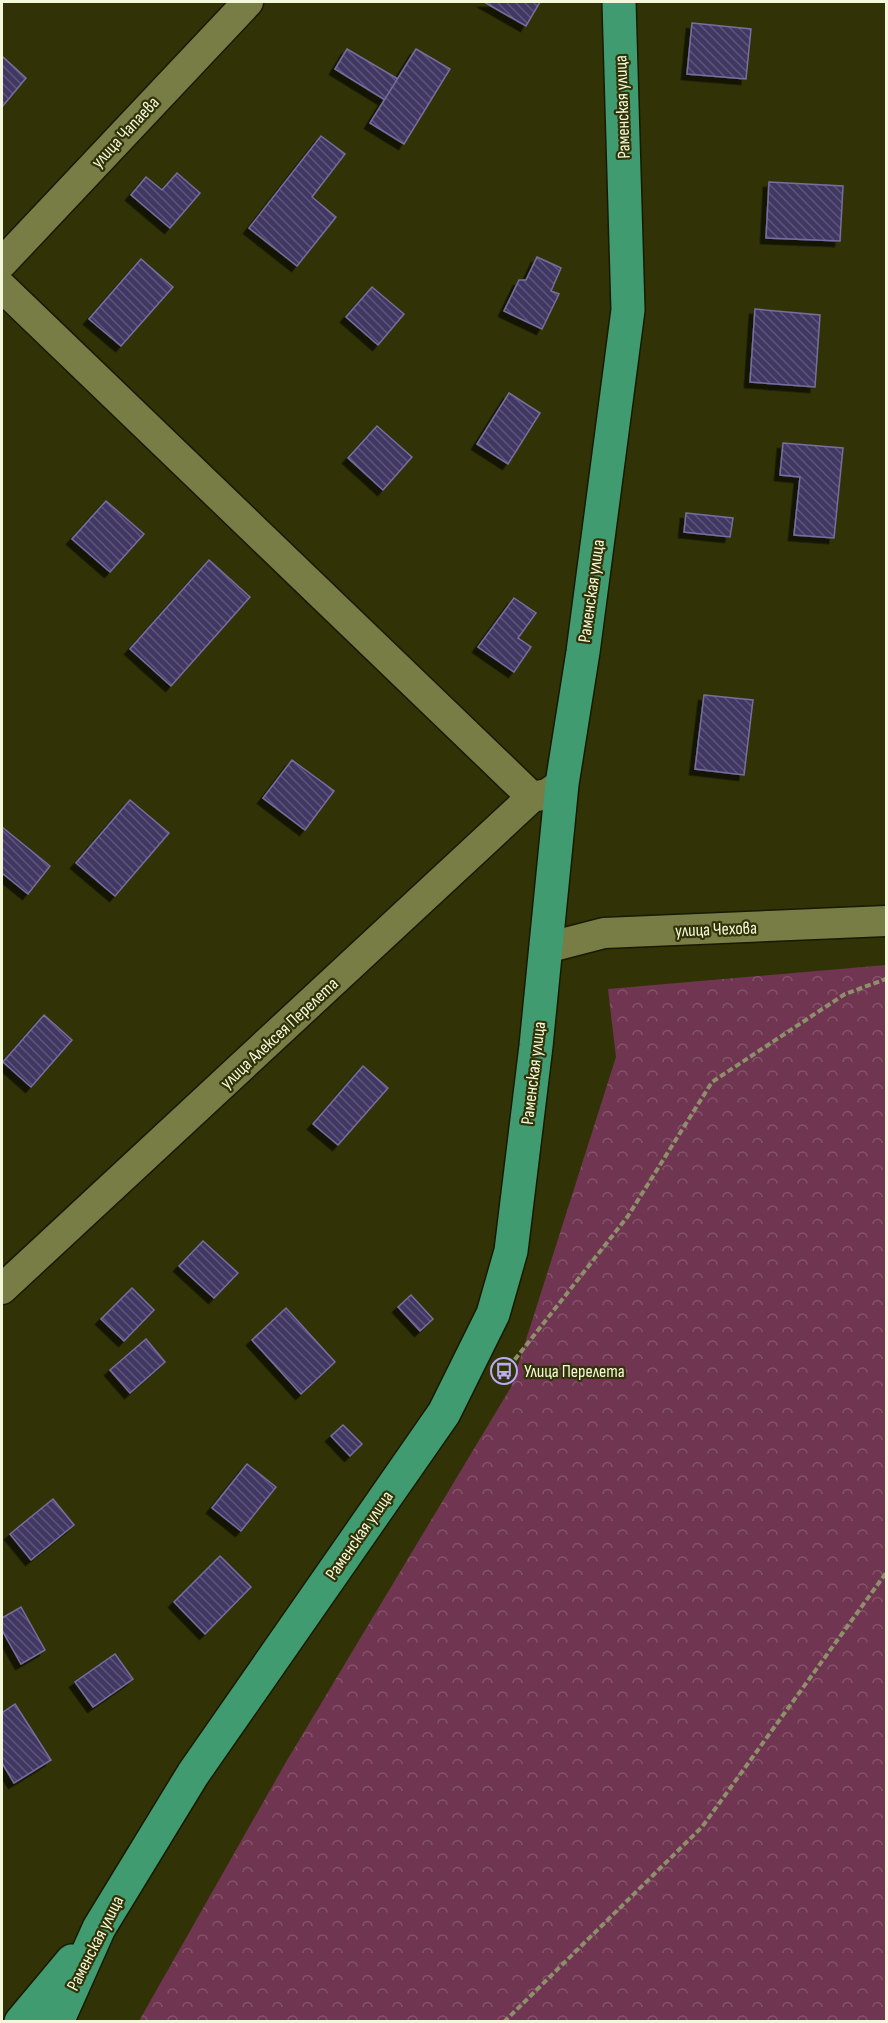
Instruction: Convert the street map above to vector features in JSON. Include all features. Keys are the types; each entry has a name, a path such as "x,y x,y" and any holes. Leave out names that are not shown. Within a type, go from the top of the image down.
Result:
{"main road":[{"name":"Раменская улица","path":"57,2022 99,1928 193,1774 444,1413 493,1314 511,1251 546,948 562,784 583,652 628,310 619,2"},
{"path":"21,2022 99,1928"}],"street":[{"name":"улица Чапаева","path":"2,263 248,2"},
{"path":"2,287 532,797"},
{"name":"улица Алексея Перелета","path":"2,1288 532,797 547,794 562,784"},
{"name":"улица Чехова","path":"546,948 604,933 886,921"}],"path":[{"path":"504,1371 628,1216 712,1083 845,994 886,979"},
{"path":"504,2022 702,1827 886,1573"}],"green space":[{"path":"886,965 886,2021 139,2021 286,1762 511,1387 616,1057 608,989"}],"building":[{"path":"484,2 540,2 526,26"},
{"path":"692,23 751,29 746,79 687,74"},
{"path":"347,49 398,79 385,100 335,69"},
{"path":"416,49 450,69 404,144 370,123"},
{"path":"2,56 26,78 2,107"},
{"path":"321,136 345,154 312,197 336,217 297,266 249,228"},
{"path":"177,173 200,193 170,228 131,195 146,177 162,190"},
{"path":"769,182 843,186 840,241 766,238"},
{"path":"537,257 561,268 551,291 559,294 542,329 504,311 519,280 526,280"},
{"path":"141,259 173,287 121,346 89,319"},
{"path":"372,287 404,314 378,345 346,317"},
{"path":"755,309 820,315 815,387 750,382"},
{"path":"509,393 540,413 508,464 477,444"},
{"path":"377,426 412,457 383,490 348,458"},
{"path":"783,443 843,448 834,538 794,535 800,477 780,475"},
{"path":"106,501 144,534 110,572 72,539"},
{"path":"686,513 733,518 730,537 684,532"},
{"path":"209,560 250,597 171,686 130,649"},
{"path":"514,598 536,613 518,638 531,647 514,672 478,647"},
{"path":"704,695 753,700 744,775 695,769"},
{"path":"292,760 334,791 305,830 263,798"},
{"path":"130,800 169,833 115,896 76,863"},
{"path":"2,827 50,866 28,894 2,873"},
{"path":"44,1015 72,1040 31,1087 3,1062"},
{"path":"363,1066 388,1088 338,1145 313,1124"},
{"path":"203,1241 238,1273 214,1298 179,1266"},
{"path":"132,1288 154,1310 124,1341 101,1319"},
{"path":"411,1295 433,1319 420,1331 398,1307"},
{"path":"286,1308 335,1362 301,1394 252,1340"},
{"path":"146,1339 165,1362 130,1393 110,1370"},
{"path":"343,1425 362,1444 350,1456 331,1436"},
{"path":"247,1464 276,1487 241,1531 212,1508"},
{"path":"53,1499 74,1525 31,1560 10,1534"},
{"path":"220,1556 251,1587 205,1634 174,1602"},
{"path":"21,1607 45,1650 21,1664 2,1630 2,1618"},
{"path":"115,1654 133,1679 93,1707 75,1682"},
{"path":"15,1704 51,1760 14,1783 2,1763 2,1713"}],"place":[{"name":"Улица Перелета","path":"504,1371"}]}
